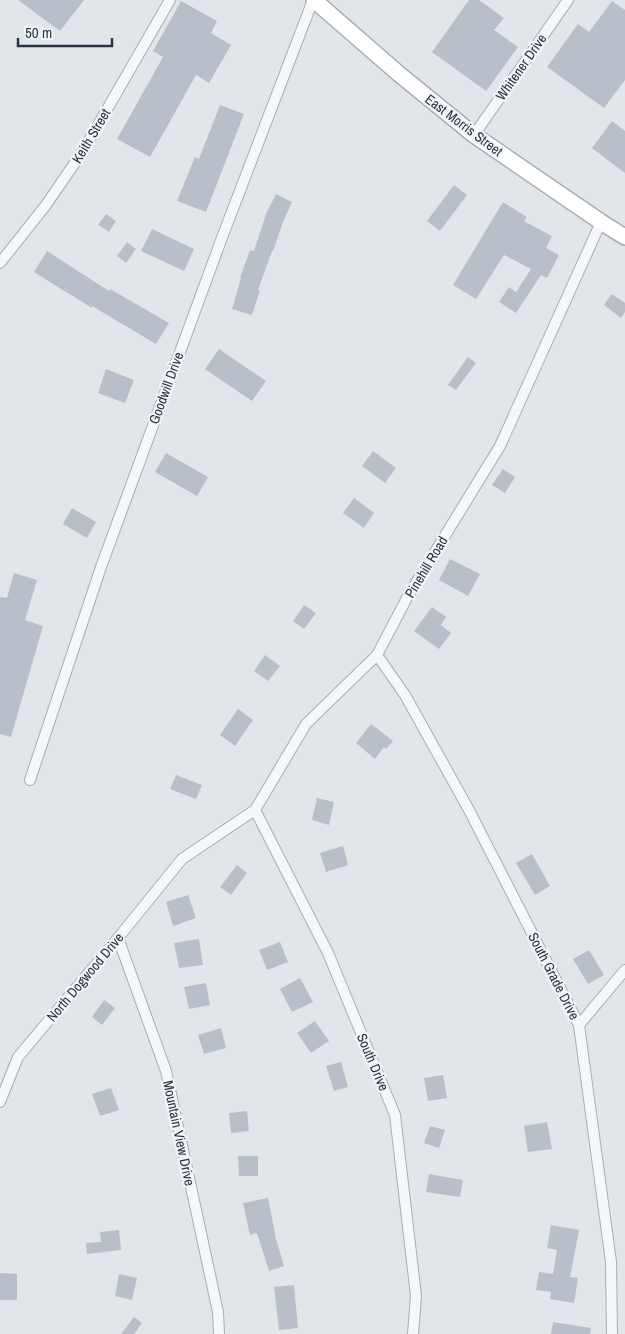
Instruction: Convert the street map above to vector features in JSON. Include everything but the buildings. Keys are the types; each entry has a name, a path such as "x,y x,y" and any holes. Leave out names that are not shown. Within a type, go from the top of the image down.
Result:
{"main road":[{"name":"East Morris Street","path":"313,0 398,74 474,135 625,237"}],"street":[{"name":"Keith Street","path":"0,263 46,205 84,151 170,0"},
{"name":"Goodwill Drive","path":"30,780 101,567 223,235 313,0"},
{"name":"Whitener Drive","path":"474,135 568,0"},
{"name":"Pinehill Road","path":"182,860 254,810 306,724 377,655 408,596 500,446 602,222"},
{"name":"South Grade Drive","path":"377,655 405,695 469,810 579,1025 611,1262 612,1334"},
{"name":"South Drive","path":"254,810 328,953 396,1115 416,1296 413,1334"},
{"name":"North Dogwood Drive","path":"0,1102 18,1057 182,860"},
{"name":"Mountain View Drive","path":"118,938 166,1071 218,1312 219,1334"},
{"path":"579,1025 625,970"}]}
